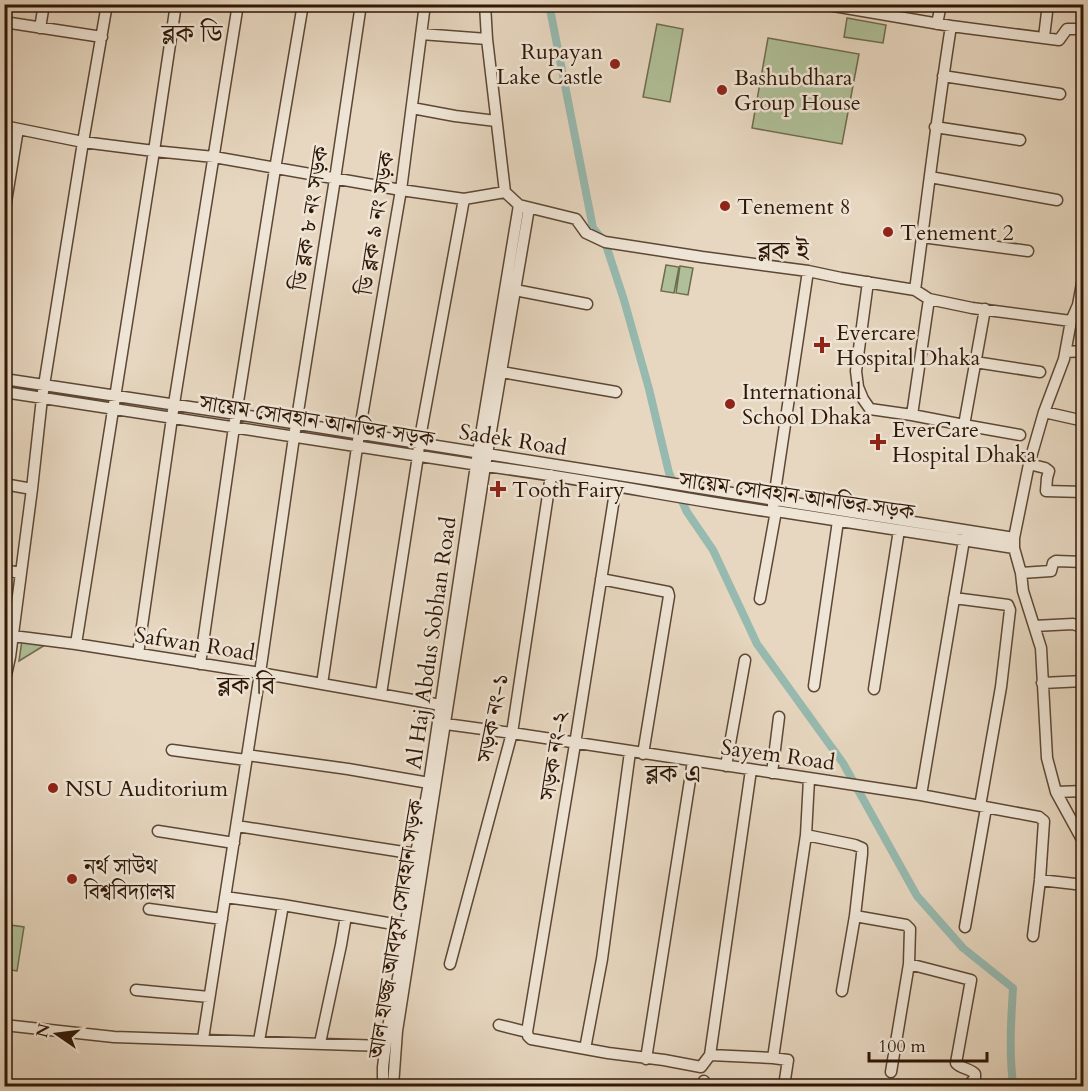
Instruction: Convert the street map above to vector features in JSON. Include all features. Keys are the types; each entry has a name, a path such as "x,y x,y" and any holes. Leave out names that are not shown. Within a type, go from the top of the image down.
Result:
{"street":[{"path":"40,28 44,4"},
{"path":"4,684 7,657 13,636 33,489 42,398 107,4"},
{"path":"76,644 176,4"},
{"path":"138,654 174,404 238,4"},
{"path":"200,664 236,414 303,4"},
{"name":"ডি ব্লক ৮ নং সড়ক","path":"203,1039 361,4"},
{"name":"ডি ব্লক ৯ নং সড়ক","path":"322,684 357,446 401,190 425,4"},
{"path":"485,4 505,192 524,207 576,219 586,233 605,242 808,271 915,290 929,299 1071,321"},
{"path":"822,4 937,24 1059,40 1067,29 1083,28"},
{"path":"937,24 941,4"},
{"path":"1044,38 1048,4"},
{"path":"4,22 102,37"},
{"path":"915,290 935,127 951,26"},
{"path":"421,34 487,39"},
{"path":"943,76 1059,94"},
{"path":"412,108 496,121"},
{"path":"4,126 83,142 214,158 464,199 505,192"},
{"path":"935,127 1020,140"},
{"path":"4,214 18,129"},
{"path":"930,177 1056,200"},
{"path":"381,694 419,443 464,199"},
{"path":"483,454 502,372 515,290 524,207"},
{"name":"Al Haj Abdus Sobhan Road","path":"383,1086 386,1046 416,854 524,207"},
{"path":"922,237 1028,251"},
{"path":"760,599 808,271"},
{"path":"1083,273 1081,305 1071,321 1066,352 1044,412 1029,464 1014,543 1023,591 1041,648 1047,758 1056,792 1083,843"},
{"path":"868,282 856,371 858,387 870,409 1020,435"},
{"path":"515,290 587,304"},
{"path":"912,415 929,299"},
{"path":"964,424 985,309"},
{"path":"1066,352 1083,351"},
{"path":"975,362 1040,372"},
{"path":"502,372 616,392"},
{"name":"Sadek Road","path":"4,379 773,499 1014,543"},
{"name":"সায়েম সোবহান আনভির সড়ক","path":"4,392 551,475 702,502 964,540 1014,543"},
{"path":"1044,412 1083,421"},
{"path":"1029,464 1049,471 1046,491 1083,492"},
{"name":"আল হাজ্জ আবদুস সোবহান সড়ক","path":"393,1086 397,1031 446,724 480,465"},
{"name":"সড়ক নং-১","path":"450,964 512,733 551,475"},
{"path":"4,484 33,489"},
{"name":"সড়ক নং-২","path":"527,1032 616,486"},
{"path":"814,686 838,520"},
{"path":"874,689 898,530"},
{"path":"921,795 964,540"},
{"path":"1021,573 1051,571 1056,561 1083,562"},
{"path":"4,570 20,573"},
{"path":"601,579 668,592 669,596 643,754"},
{"path":"954,598 1008,605 1010,610 1001,687 965,927"},
{"path":"1034,626 1073,624 1083,628"},
{"name":"Safwan Road","path":"13,636 260,673 441,705"},
{"path":"726,766 745,660"},
{"path":"1042,683 1083,681"},
{"path":"772,773 779,717"},
{"name":"Sayem Road","path":"446,724 921,795 1039,817 1044,821 1040,880"},
{"path":"172,750 348,769 429,783"},
{"path":"585,1049 602,959 630,752"},
{"path":"646,1059 693,761"},
{"path":"499,1025 527,1032 531,1039 701,1066 710,1055 751,770"},
{"path":"773,1058 806,835 810,778"},
{"path":"1056,792 1083,791"},
{"path":"237,826 416,854"},
{"path":"158,831 234,843"},
{"path":"806,835 862,848 855,916 842,991"},
{"path":"1033,936 1040,880 1083,885"},
{"path":"225,897 405,926"},
{"path":"259,1041 283,905"},
{"path":"149,909 222,919"},
{"path":"320,1043 346,916"},
{"path":"855,916 906,925 910,929 909,964 891,1072"},
{"path":"909,964 971,980 956,1063 959,1067 975,1074 975,1078 968,1086"},
{"path":"136,990 209,998"},
{"path":"4,1025 114,1037 386,1046"},
{"path":"1083,1035 1083,1072"},
{"path":"710,1055 788,1060 784,1086"}],"green space":[{"path":"847,18 886,25 883,43 844,37"},
{"path":"657,24 683,29 670,102 643,97"},
{"path":"768,38 859,54 842,144 752,128"},
{"path":"666,265 679,267 674,293 661,291"},
{"path":"680,266 693,268 688,295 676,293"},
{"path":"22,640 45,645 19,661"},
{"path":"4,924 24,927 17,971 5,969"}],"waterway":[{"path":"549,4 593,228 605,242 624,300 669,473 687,512 713,550 757,644 843,763 917,896 963,948 1013,988 1011,1024 1013,1084"}],"place":[{"name":"Rupayan Lake Castle","path":"615,64"},
{"name":"Bashubdhara Group House","path":"722,90"},
{"name":"Tenement 8","path":"725,206"},
{"name":"Tenement 2","path":"888,232"},
{"name":"Evercare Hospital Dhaka","path":"822,345"},
{"name":"International School Dhaka","path":"730,404"},
{"name":"EverCare Hospital Dhaka","path":"878,442"},
{"name":"Tooth Fairy","path":"498,489"},
{"name":"NSU Auditorium","path":"53,788"},
{"name":"নর্থ সাউথ বিশ্ববিদ্যালয়","path":"72,879"}],"district":[{"name":"ব্লক ডি","path":"192,33"},
{"name":"ব্লক ই","path":"783,250"},
{"name":"ব্লক বি","path":"246,685"},
{"name":"ব্লক এ","path":"673,773"}]}
